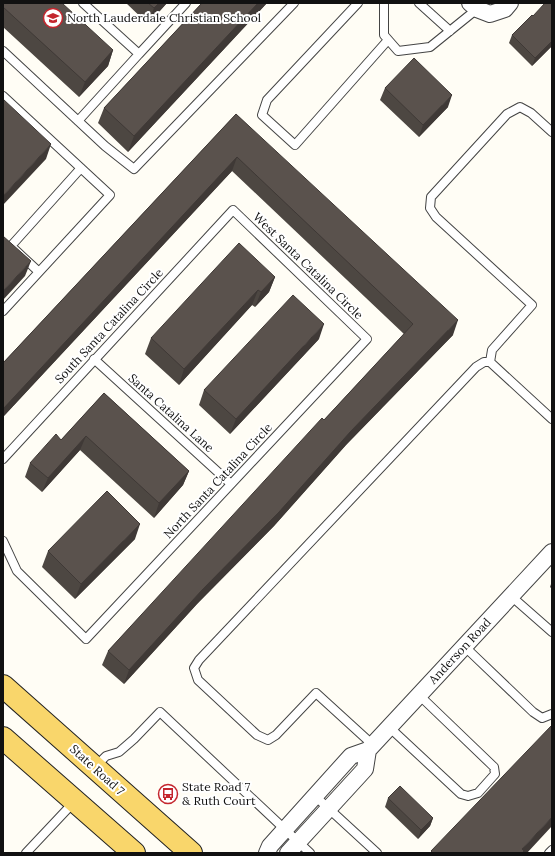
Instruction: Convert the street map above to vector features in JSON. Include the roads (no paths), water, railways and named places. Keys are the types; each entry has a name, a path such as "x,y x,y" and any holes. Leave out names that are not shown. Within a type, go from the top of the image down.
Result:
{"main road":[{"name":"State Road 7","path":"3,686 191,853"},
{"path":"3,738 134,853"}],"street":[{"path":"479,9 504,9 510,3"},
{"name":"Anderson Road","path":"267,853 270,846 351,756 371,747 552,552"},
{"path":"293,847 365,769 371,747"}],"lane":[{"path":"83,3 139,54"},
{"path":"78,121 186,3"},
{"path":"3,51 78,121 134,169 294,3"},
{"path":"358,3 267,100 262,115 295,145 388,40"},
{"path":"384,3 384,35 398,51 430,47 479,9"},
{"path":"419,3 450,31"},
{"path":"3,96 110,195 3,311"},
{"path":"490,362 492,350 532,305 436,217 430,208 431,197 507,114 520,107 531,113 552,132"},
{"path":"39,272 11,246 81,168"},
{"name":"West Santa Catalina Circle","path":"233,210 367,339"},
{"name":"South Santa Catalina Circle","path":"3,459 233,210"},
{"name":"North Santa Catalina Circle","path":"6,559 86,640 367,339"},
{"name":"Santa Catalina Lane","path":"94,359 231,484"},
{"path":"371,747 316,693 276,735 268,740 262,738 198,680 194,668 199,660 476,367 484,362 490,362 552,419"},
{"path":"3,541 6,559"},
{"path":"511,596 552,632"},
{"path":"464,646 533,712 542,718 552,714"},
{"path":"389,727 461,794 468,796 478,793 495,774 494,767 419,696"},
{"path":"95,768 106,756 119,752 160,712 285,830 293,847 310,853"},
{"path":"315,796 377,853"},
{"path":"26,853 75,801"}],"place":[{"name":"North Lauderdale Christian School","path":"53,18"},
{"name":"State Road 7 & Ruth Court","path":"168,794"}]}
